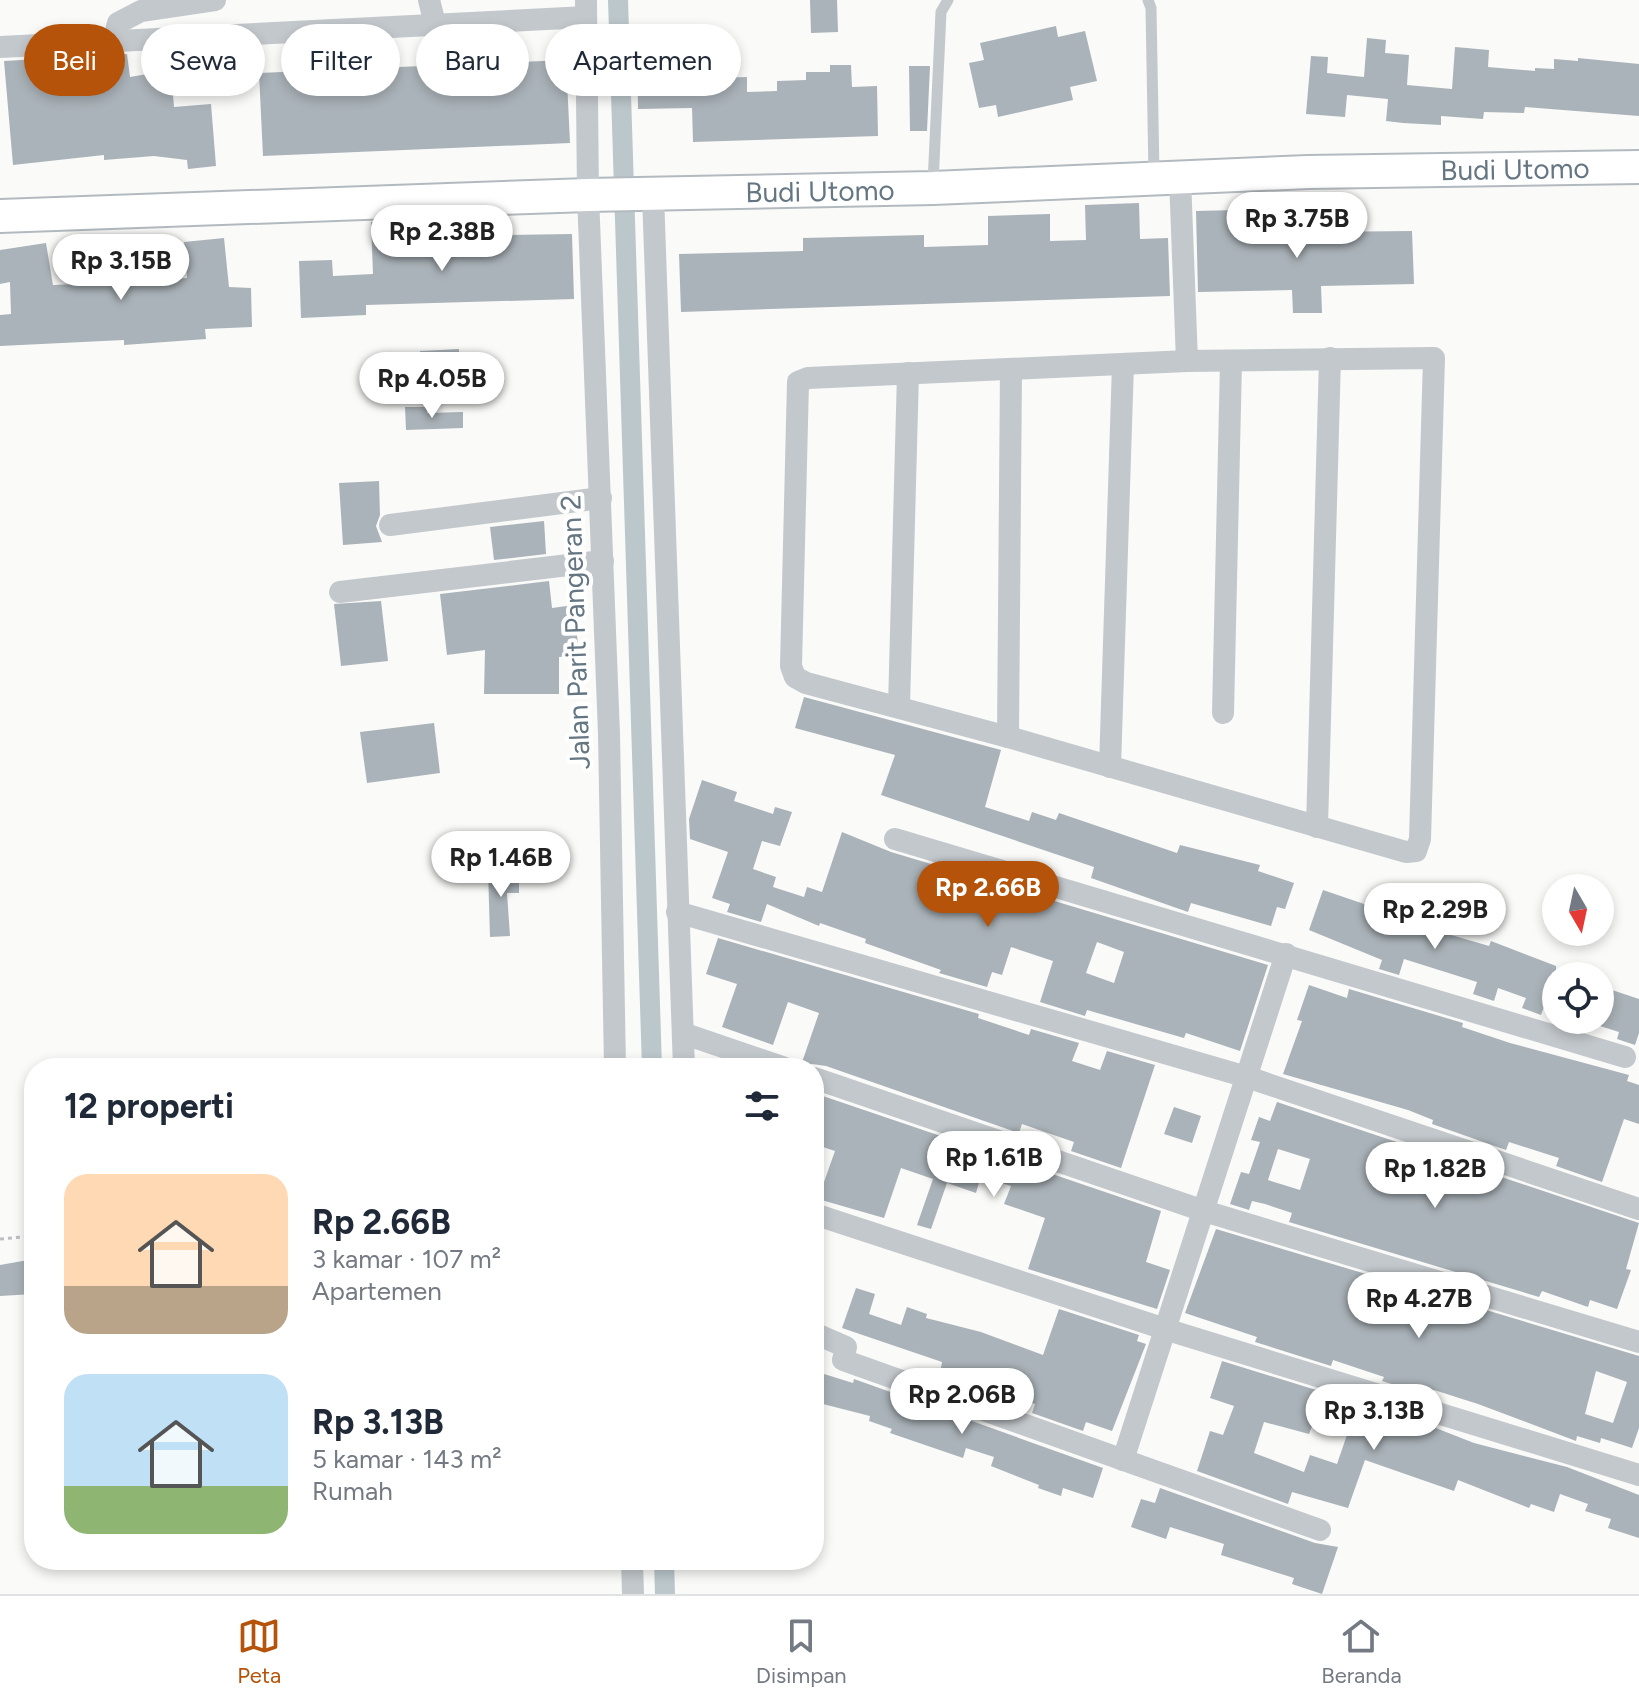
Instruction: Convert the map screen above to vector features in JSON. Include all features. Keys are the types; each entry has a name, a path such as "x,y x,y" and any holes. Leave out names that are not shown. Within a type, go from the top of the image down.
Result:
{"street":[{"path":"118,24 133,14 215,0"},
{"path":"429,0 435,24 586,8"},
{"name":"Jalan Parit Pangeran 2","path":"586,8 596,195 615,1058"},
{"path":"125,42 416,25"},
{"path":"0,47 24,46"},
{"name":"Budi Utomo","path":"0,216 596,195 933,188 1308,172 1639,167"},
{"path":"1168,179 1187,361"},
{"path":"645,195 684,1058"},
{"path":"0,209 0,216"},
{"path":"1430,357 1436,366 1420,839 1416,851 1406,852 899,706 806,683 795,677 791,666 795,391 798,382 808,378 1187,361 1430,357"},
{"path":"1317,827 1330,358"},
{"path":"1223,713 1231,362"},
{"path":"1110,767 1123,364"},
{"path":"1008,737 1011,369"},
{"path":"899,706 908,373"},
{"path":"390,525 601,498"},
{"path":"340,592 603,561"},
{"path":"895,839 1625,1057"},
{"path":"677,912 1247,1077 1639,1209"},
{"path":"1123,1460 1168,1330 1286,954"},
{"path":"685,1034 756,1058"},
{"path":"824,1081 1204,1211 1639,1342"},
{"path":"824,1217 1168,1330 1639,1475"},
{"path":"824,1337 846,1347 843,1360 1320,1530"},
{"path":"632,1570 633,1594"}],"lane":[{"path":"933,188 941,12 948,0"},
{"path":"1148,0 1168,179"}],"path":[{"path":"0,1239 24,1237"}],"building":[{"path":"810,0 837,0 838,32 811,33"},
{"path":"1056,26 1058,37 1085,31 1097,81 1070,87 1073,100 998,117 996,105 979,108 969,63 984,60 980,43"},
{"path":"1367,38 1386,40 1385,53 1409,55 1407,85 1452,89 1455,47 1489,50 1488,67 1535,71 1535,68 1554,69 1554,59 1578,61 1578,58 1639,64 1639,116 1525,107 1524,113 1484,112 1483,119 1441,116 1441,125 1403,123 1386,121 1388,99 1347,95 1345,117 1306,114 1311,56 1328,57 1327,73 1364,77"},
{"path":"125,54 130,77 141,75 141,96 173,96 174,107 211,104 216,166 188,169 187,160 154,156 104,160 104,155 13,165 4,61 24,60 24,96 125,96"},
{"path":"545,61 545,96 568,96 570,143 263,156 260,96 265,96 265,73 281,72 281,96 400,96 400,67 416,66 416,96 529,96 529,62"},
{"path":"830,65 851,65 852,87 877,86 878,136 693,142 692,108 638,109 638,96 741,96 741,77 747,77 747,92 777,91 777,81 806,80 806,72 830,72"},
{"path":"909,66 930,66 927,131 910,131"},
{"path":"1139,203 1140,239 1168,238 1170,296 681,312 679,254 803,251 803,238 924,235 924,247 988,245 988,216 1050,214 1050,241 1086,240 1085,205"},
{"path":"1236,210 1236,233 1412,231 1414,284 1321,286 1322,313 1293,313 1292,290 1198,292 1196,211"},
{"path":"392,221 393,237 572,234 574,299 366,305 366,315 301,318 299,261 332,260 333,276 373,274 371,222"},
{"path":"224,238 229,287 251,288 252,327 205,329 206,339 124,345 124,340 0,346 0,315 11,314 10,282 0,284 0,250 46,243 53,285 123,282 187,278 184,242"},
{"path":"459,349 459,369 420,370 420,351"},
{"path":"405,407 427,407 427,413 463,412 463,428 406,430"},
{"path":"379,481 380,515 376,526 382,542 343,545 339,483"},
{"path":"544,521 546,554 494,560 490,527"},
{"path":"549,581 552,608 574,605 579,655 559,657 559,694 484,694 485,650 447,655 440,594"},
{"path":"381,601 388,661 341,666 334,604"},
{"path":"804,697 1001,750 985,807 1029,821 1032,812 1056,820 1059,813 1177,853 1180,845 1260,865 1258,871 1294,883 1285,909 1277,907 1271,926 1191,903 1188,912 1091,878 1094,867 881,795 895,755 795,728"},
{"path":"434,723 440,773 367,783 360,732"},
{"path":"702,780 737,792 734,801 773,814 775,807 792,812 780,846 762,841 753,869 776,877 773,887 804,897 807,887 822,892 842,832 891,852 1268,965 1240,1051 1186,1033 1184,1038 1087,1010 1085,1016 1040,1002 1053,961 1011,947 1002,975 992,972 987,987 939,973 941,970 865,943 866,939 820,923 819,926 767,904 761,922 727,912 730,904 712,898 728,852 690,839 689,819","holes":["1097,942 1124,952 1114,983 1086,973"]},
{"path":"519,868 519,893 507,893 510,936 490,937 488,869"},
{"path":"1323,890 1370,906 1372,902 1397,911 1395,917 1441,932 1489,946 1491,941 1546,962 1542,962 1541,1015 1522,1008 1526,998 1498,988 1494,1001 1473,994 1477,982 1404,959 1399,975 1379,969 1382,960 1309,930"},
{"path":"718,938 979,1014 978,1018 1029,1035 1031,1029 1079,1043 1072,1061 1100,1070 1107,1051 1155,1065 1121,1168 1071,1151 1074,1142 1022,1124 1019,1133 824,1066 824,1058 803,1058 819,1013 788,1002 773,1045 722,1027 737,984 706,974"},
{"path":"1309,985 1347,998 1349,989 1463,1023 1462,1027 1510,1043 1629,1075 1627,1081 1639,1085 1639,1124 1624,1119 1602,1182 1556,1166 1559,1158 1509,1142 1506,1150 1432,1124 1433,1120 1408,1110 1283,1074 1302,1021 1297,1020"},
{"path":"1614,991 1639,999 1639,1033 1635,1045 1617,1039 1619,1032 1614,1030"},
{"path":"824,1096 1161,1211 1146,1262 1170,1270 1157,1309 1028,1269 1045,1218 1004,1204 1011,1186 981,1176 976,1193 947,1183 931,1229 917,1225 933,1179 901,1168 884,1218 824,1201 824,1182 835,1151 824,1147"},
{"path":"1277,1102 1639,1223 1626,1269 1631,1270 1617,1309 1590,1300 1588,1307 1542,1291 1539,1297 1289,1222 1292,1213 1265,1204 1252,1201 1249,1210 1230,1204 1241,1172 1249,1174 1260,1142 1251,1140 1259,1117 1270,1121","holes":["1278,1149 1310,1159 1300,1190 1268,1180"]},
{"path":"1174,1107 1201,1116 1192,1143 1164,1134"},
{"path":"1216,1229 1639,1356 1639,1428 1632,1448 1601,1438 1600,1443 1577,1436 1576,1441 1434,1390 1432,1397 1382,1381 1384,1377 1333,1360 1331,1366 1255,1342 1257,1337 1185,1313","holes":["1596,1371 1627,1382 1613,1423 1585,1414"]},
{"path":"24,1261 24,1295 0,1296 0,1265"},
{"path":"856,1288 875,1294 869,1314 901,1325 907,1307 927,1314 926,1318 981,1332 1043,1355 1059,1309 1139,1335 1137,1341 1146,1344 1112,1431 1086,1422 1083,1431 1032,1413 1035,1404 1014,1397 1016,1392 987,1382 982,1395 962,1388 966,1376 941,1368 942,1362 842,1328"},
{"path":"1222,1361 1423,1423 1474,1443 1567,1467 1639,1495 1639,1538 1608,1528 1611,1519 1585,1511 1588,1504 1560,1494 1554,1512 1531,1504 1529,1508 1458,1480 1454,1491 1365,1460 1348,1508 1292,1492 1288,1504 1197,1471 1210,1431 1223,1435 1234,1406 1210,1398","holes":["1314,1421 1348,1432 1337,1464 1310,1455 1304,1472 1254,1453 1264,1422 1309,1434"]},
{"path":"824,1374 853,1383 854,1379 1103,1468 1093,1498 1063,1488 1061,1496 991,1466 994,1457 966,1448 963,1458 890,1433 892,1429 869,1421 870,1416 824,1404"},
{"path":"1160,1488 1315,1543 1338,1547 1322,1594 1292,1584 1294,1578 1221,1555 1224,1544 1170,1527 1166,1539 1131,1527 1141,1499 1155,1503"}],"waterway":[{"path":"618,0 652,1058"},
{"path":"664,1570 665,1594"}]}
